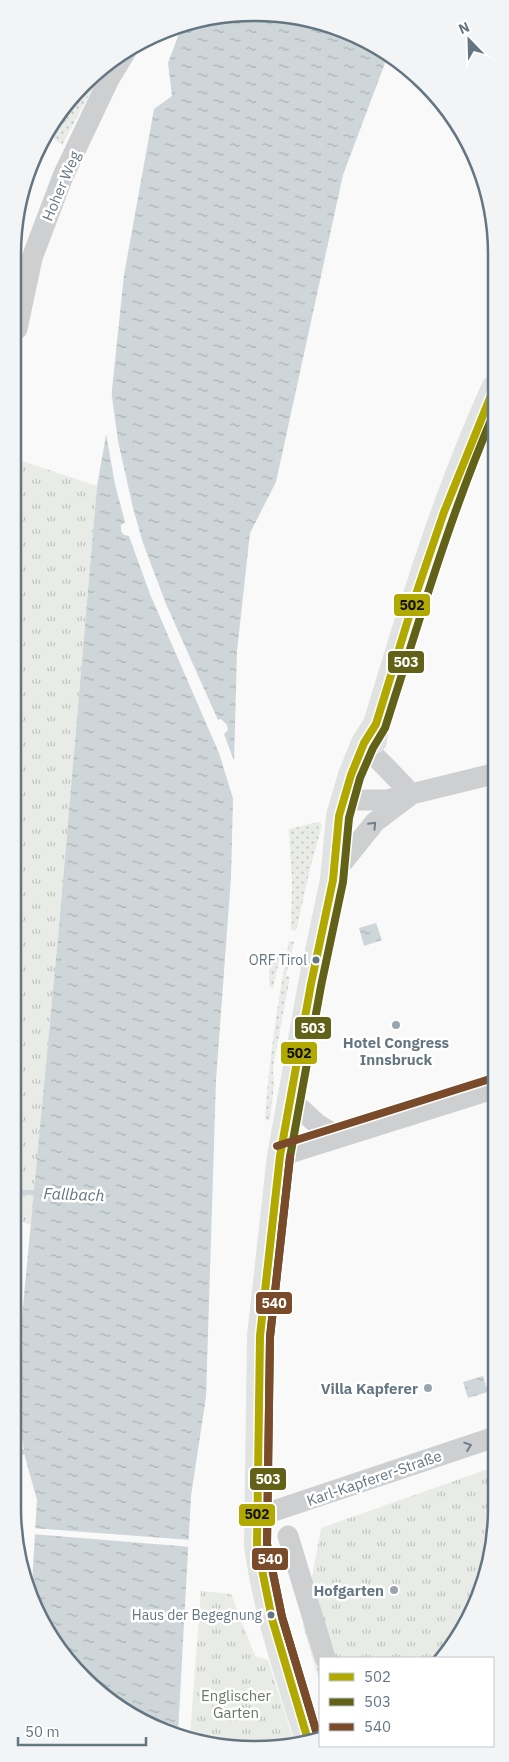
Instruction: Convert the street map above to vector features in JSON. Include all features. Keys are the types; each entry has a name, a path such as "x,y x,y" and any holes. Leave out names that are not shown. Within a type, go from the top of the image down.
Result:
{"main road":[{"path":"306,1735 280,1650 260,1571 256,1545 260,1336 280,1156 311,984 338,871 337,830 372,752 376,724 430,552 488,402"},
{"path":"351,800 364,743 376,724"}],"street":[{"name":"Hoher Weg","path":"21,310 32,258 59,185 116,67"},
{"path":"372,752 410,795"},
{"path":"351,800 387,800 488,775"},
{"path":"338,871 375,822 410,795"},
{"path":"280,1156 488,1091"},
{"path":"290,1099 317,1124 339,1136"},
{"name":"Karl-Kapferer-Straße","path":"256,1516 488,1439"},
{"path":"288,1536 325,1657"}],"green space":[{"path":"94,86 62,145 52,137 69,113"},
{"path":"21,461 97,486 31,1225 21,1221"},
{"path":"318,822 322,825 296,931 291,930 292,881 289,829"},
{"path":"289,941 294,942 286,976 290,977 274,1062 274,1085 270,1121 265,1119 269,1074"},
{"path":"278,951 281,952 273,988 270,987 270,967 272,958"},
{"name":"Hofgarten","path":"488,1469 486,1538 480,1568 464,1611 433,1657 319,1657 319,1681 303,1626 321,1528"},
{"name":"Englischer Garten","path":"201,1591 231,1594 255,1656 268,1660 293,1737 254,1741 224,1739 190,1732"}],"water":[{"path":"254,21 285,23 315,29 358,45 385,62 343,175 276,482 250,533 237,651 231,877 216,1080 206,1397 191,1496 178,1727 138,1710 101,1683 69,1649 45,1611 32,1577 37,1500 25,1457 21,1431 21,1328 59,927 97,486 109,418 124,275 154,109 172,96 168,63 179,34 194,29 224,23"},
{"path":"376,923 382,940 364,946 359,928"},
{"path":"483,1376 488,1392 468,1398 463,1382"}],"pier":[{"path":"110,382 118,441 143,543 166,604 218,720 221,719 227,725 228,730 224,734 236,766 235,805 219,753 150,594 129,536 124,535 121,531 121,525 125,522 115,484 105,428"},
{"path":"32,1528 191,1540 191,1547 32,1534"}],"waterway":[{"name":"Fallbach","path":"21,1192 41,1193"}],"transit line":[{"name":"502","path":"306,1735 272,1619 257,1545 260,1336 280,1156 311,984 333,880 339,816 351,775 364,743 376,724 415,597 444,512 488,403"},
{"name":"503","path":"317,1732 282,1617 267,1544 270,1337 290,1157 321,986 343,882 349,818 360,778 373,748 385,728 449,530 488,427"},
{"name":"540","path":"277,1146 488,1080"},
{"name":"540","path":"290,1157 270,1337 267,1544 282,1617 317,1732"}],"place":[{"name":"ORF Tirol","path":"316,960"},
{"name":"Hotel Congress Innsbruck","path":"396,1025"},
{"name":"Villa Kapferer","path":"428,1388"},
{"name":"Hofgarten","path":"394,1590"},
{"name":"Haus der Begegnung","path":"271,1615"}]}
